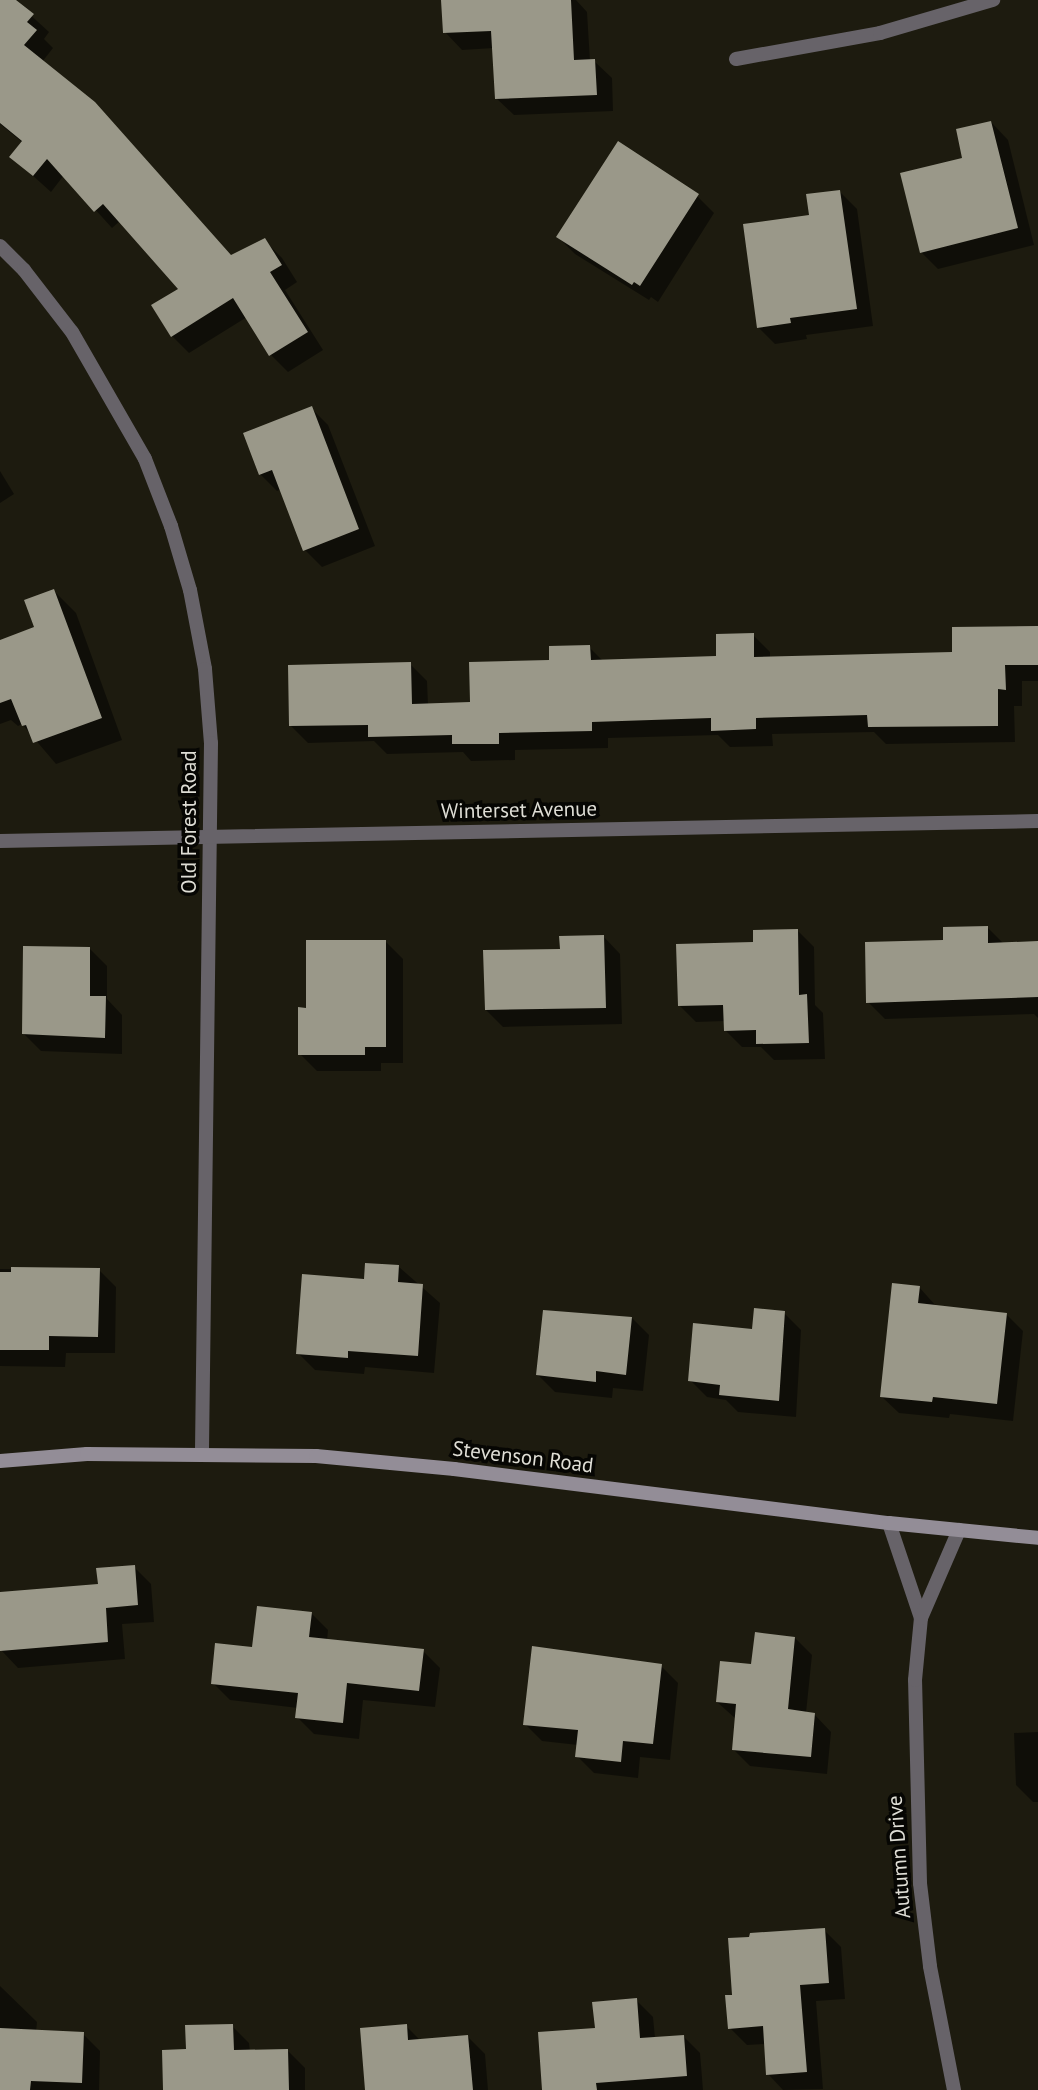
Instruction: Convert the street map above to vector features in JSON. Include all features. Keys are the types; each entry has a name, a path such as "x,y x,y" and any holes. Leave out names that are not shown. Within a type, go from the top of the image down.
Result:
{"main road":[{"name":"Stevenson Road","path":"0,1461 88,1454 316,1456 454,1469 889,1523 1038,1538"}],"street":[{"path":"736,59 880,33 993,0"},
{"name":"Old Forest Road","path":"0,246 24,270 72,332 145,459 171,526 190,590 205,670 211,743 211,837 202,1453"},
{"name":"Winterset Avenue","path":"0,841 1038,821"},
{"name":"Autumn Drive","path":"889,1523 921,1618"},
{"name":"Autumn Drive","path":"954,2090 930,1966 919,1883 915,1680 921,1618 960,1530"}],"building":[{"path":"0,0 16,0 34,14 27,22 37,30 24,45 95,102 231,255 265,238 282,265 270,272 308,332 269,356 233,298 171,337 151,305 178,289 103,204 94,212 47,159 33,176 9,157 22,141 0,123"},
{"path":"441,0 571,0 574,60 595,59 597,95 495,99 491,31 443,33"},
{"path":"991,121 1018,228 920,253 900,173 962,158 956,129"},
{"path":"618,141 699,194 640,286 634,282 632,285 556,237"},
{"path":"840,190 857,309 790,318 791,323 757,328 743,224 809,215 806,194"},
{"path":"312,406 359,529 303,551 272,470 259,475 243,433"},
{"path":"54,589 102,718 33,743 26,725 22,726 11,699 0,703 0,640 34,627 24,600"},
{"path":"1038,626 1038,665 1005,665 1006,690 998,689 998,726 868,727 867,715 756,718 756,729 711,731 711,718 592,722 592,731 499,733 499,744 452,744 452,735 368,737 368,725 289,726 288,665 411,662 412,704 470,702 469,662 549,660 549,646 590,645 591,660 716,656 716,634 754,633 754,657 952,652 952,627"},
{"path":"988,926 988,943 1038,941 1038,997 866,1003 865,942 943,940 943,927"},
{"path":"798,929 799,995 807,994 809,1043 756,1044 756,1030 724,1031 723,1005 678,1006 676,944 753,942 753,930"},
{"path":"604,935 606,1008 485,1010 483,950 560,949 559,936"},
{"path":"306,940 386,940 386,1047 365,1047 365,1055 298,1055 298,1007 306,1008"},
{"path":"23,946 90,947 90,996 106,996 105,1038 22,1034"},
{"path":"365,1263 399,1265 398,1282 423,1284 418,1356 348,1351 348,1358 296,1354 302,1274 364,1279"},
{"path":"11,1267 100,1268 98,1337 49,1336 49,1350 0,1350 0,1272 11,1272"},
{"path":"892,1283 920,1286 918,1303 1007,1313 997,1404 933,1397 932,1402 880,1397"},
{"path":"754,1308 785,1311 779,1401 719,1395 720,1385 688,1381 693,1323 752,1329"},
{"path":"543,1310 632,1317 626,1375 596,1371 596,1382 536,1375"},
{"path":"135,1565 138,1605 106,1608 108,1642 0,1651 0,1592 98,1584 96,1568"},
{"path":"257,1606 312,1612 309,1637 424,1649 419,1691 347,1683 343,1723 295,1718 298,1693 211,1684 215,1643 252,1647"},
{"path":"755,1632 795,1637 788,1709 815,1713 811,1757 732,1750 736,1704 716,1702 720,1661 751,1664"},
{"path":"532,1646 662,1664 653,1744 623,1741 621,1762 575,1757 578,1730 523,1725"},
{"path":"825,1928 829,1983 800,1985 807,2072 766,2075 763,2026 728,2029 725,1995 732,1995 728,1938 749,1937 750,1933"},
{"path":"637,1998 640,2038 684,2035 687,2076 596,2083 597,2090 542,2090 538,2032 595,2028 592,2002"},
{"path":"233,2024 234,2050 288,2049 289,2090 163,2090 162,2050 186,2049 185,2025"},
{"path":"407,2024 408,2040 468,2035 473,2090 365,2090 360,2028"},
{"path":"0,2028 84,2032 82,2083 31,2081 30,2090 0,2090"}]}
